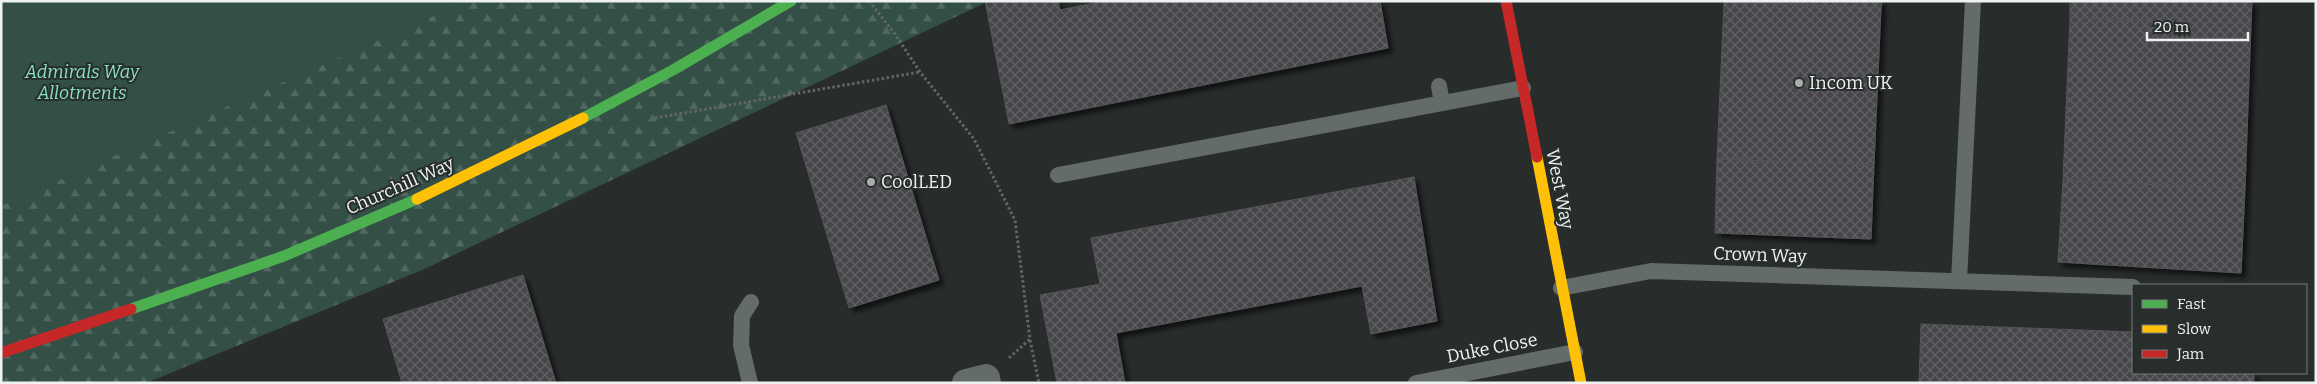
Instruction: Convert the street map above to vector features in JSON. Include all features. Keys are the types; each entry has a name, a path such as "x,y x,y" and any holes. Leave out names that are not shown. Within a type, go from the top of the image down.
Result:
{"main road":[{"name":"Churchill Way","path":"1,352 170,296 305,247 431,192 553,135 727,40 791,1"},
{"name":"West Way","path":"1506,1 1581,383"}],"lane":[{"path":"1959,282 1972,1"},
{"path":"1439,86 1442,103"},
{"path":"1058,175 1523,88"},
{"name":"Crown Way","path":"1561,288 1650,271 2132,287"},
{"path":"750,383 741,345 742,316 751,302"},
{"name":"Duke Close","path":"1416,383 1575,352"}],"path":[{"path":"869,1 895,34 920,72 974,139 1015,220 1030,339 1039,383"},
{"path":"650,118 920,72"},
{"path":"980,381 1030,339"}],"green space":[{"name":"Admirals Way Allotments","path":"1,1 468,1 1,206"},
{"path":"435,1 989,1 422,270 146,383 1,383 1,195"}],"building":[{"path":"985,1 1058,1 1060,10 1104,1 1380,1 1388,48 1009,124"},
{"path":"1724,1 1882,1 1881,8"},
{"path":"2070,1 2252,1 2251,24 2070,18"},
{"name":"Incom UK","path":"1724,2 1881,8 1874,165 1717,159"},
{"path":"2070,18 2251,24 2245,189 2063,180"},
{"path":"886,105 939,280 849,308 796,133"},
{"path":"1717,159 1874,165 1871,239 1715,233"},
{"path":"1414,177 1437,321 1371,334 1362,286 1116,333 1125,383 1057,383 1040,295 1100,284 1091,238"},
{"path":"2063,180 2245,189 2241,273 2058,262"},
{"path":"523,275 556,383 402,383 383,319"},
{"path":"1921,324 2132,332 2132,374 2254,374 2254,383 1919,383"}],"traffic: fast":[{"path":"583,118 673,70 791,1"},
{"path":"131,309 284,256 417,199"}],"traffic: slow":[{"path":"417,199 583,118"},
{"path":"1537,157 1581,383"}],"traffic: jam":[{"path":"1506,1 1537,157"},
{"path":"1,353 131,309"}],"place":[{"name":"Incom UK","path":"1799,83"},
{"name":"CoolLED","path":"871,182"}]}
